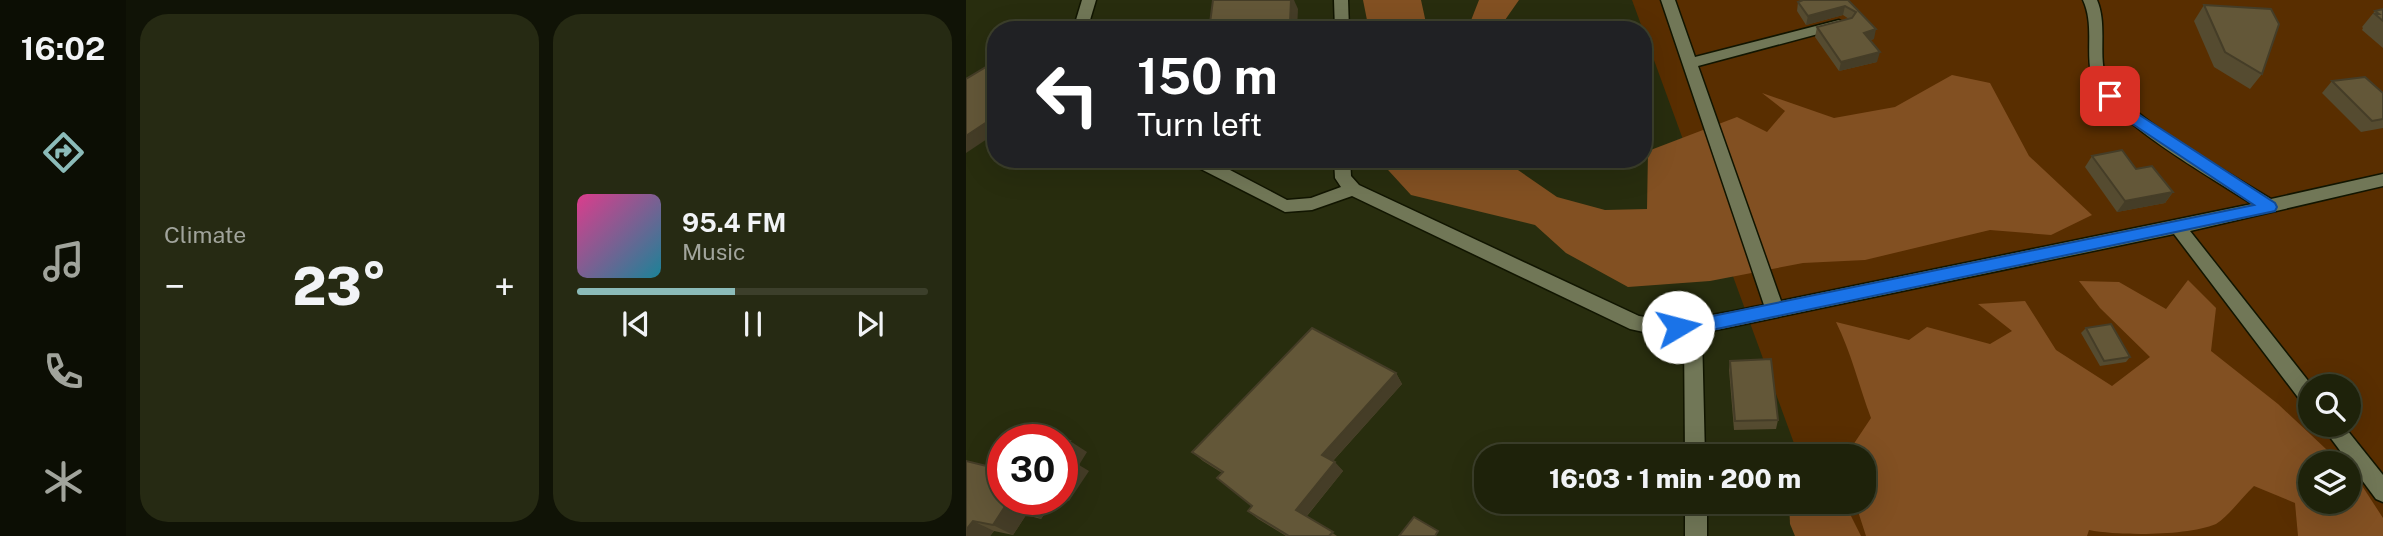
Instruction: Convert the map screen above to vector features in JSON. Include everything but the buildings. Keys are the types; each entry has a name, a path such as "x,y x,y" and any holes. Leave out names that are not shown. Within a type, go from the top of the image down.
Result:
{"street":[{"path":"1083,21 1089,0"},
{"path":"1341,0 1342,21"},
{"path":"1668,0 1775,309"},
{"path":"2090,0 2096,14 2098,76 2110,96 2133,118 2270,207"},
{"path":"1690,62 1844,22"},
{"path":"1212,168 1285,206 1312,204 1353,189"},
{"path":"1342,168 1343,178 1353,189 1636,323 1662,328 1693,327 2178,227 2383,180"},
{"path":"2178,227 2298,382"},
{"path":"1693,327 1695,444"},
{"path":"2341,437 2383,492"},
{"path":"1696,514 1696,536"}],"shaded area":[{"path":"1363,0 1421,0 1426,21 1367,21"},
{"path":"1479,0 1519,0 1504,21 1471,21"},
{"path":"1632,0 2383,0 2383,536 1829,536 1821,514 1876,514 1876,444 1794,444 1652,55 1652,21 1640,21"},
{"path":"1952,75 1990,83 2029,156 2092,215 2051,235 1990,230 1865,260 1803,263 1710,281 1628,287 1566,253 1535,225 1411,195 1386,168 1515,168 1557,197 1605,210 1647,209 1648,168 1652,168 1652,149 1737,117 1767,132 1785,111 1762,93 1834,118 1895,107"},
{"path":"2188,280 2216,308 2211,351 2298,423 2298,437 2313,437 2328,451 2298,451 2298,514 2361,514 2361,484 2383,518 2383,536 2298,536 2295,503 2254,486 2216,524 2188,531 2135,534 2089,530 2087,536 1866,536 1859,514 1876,514 1876,444 1854,444 1871,418 1851,357 1836,322 1909,340 1927,327 1990,344 2012,331 1978,304 2025,301 2056,350 2112,386 2150,357 2100,308 2079,281 2119,282 2166,309"},
{"path":"1790,514 1850,514 1861,536 1795,536"}],"route":[{"path":"1678,327 1693,327 2270,207 2133,118 2110,96"}]}
